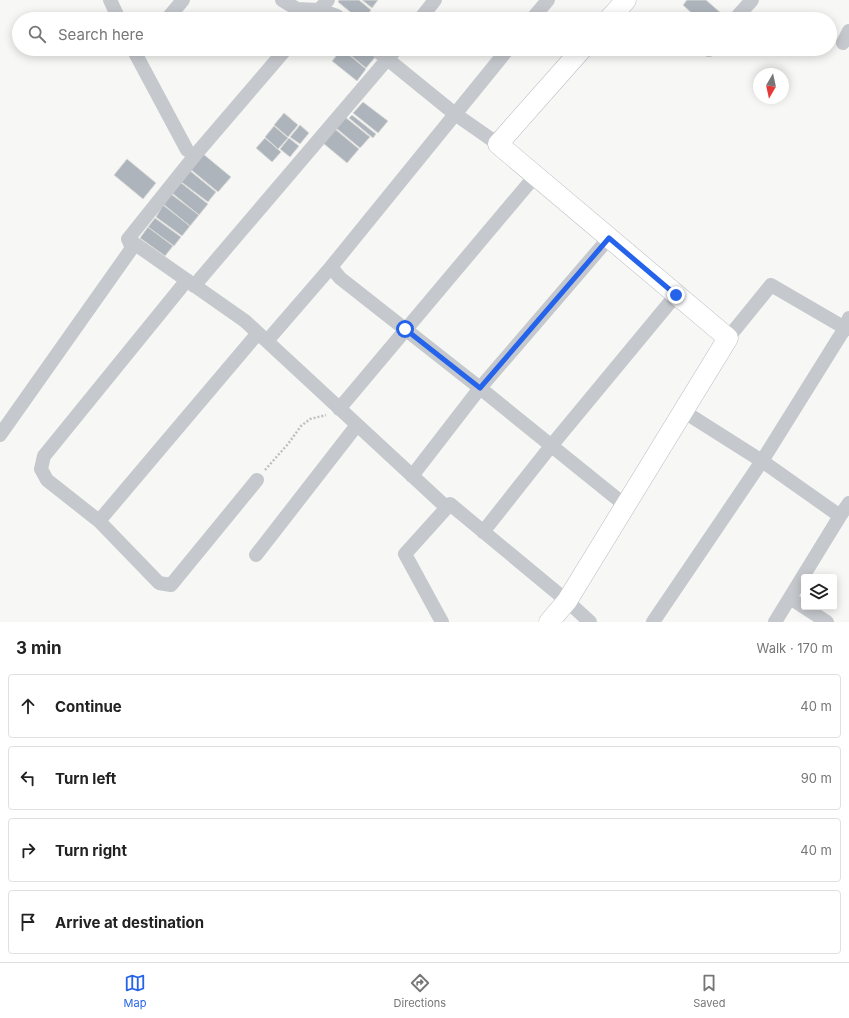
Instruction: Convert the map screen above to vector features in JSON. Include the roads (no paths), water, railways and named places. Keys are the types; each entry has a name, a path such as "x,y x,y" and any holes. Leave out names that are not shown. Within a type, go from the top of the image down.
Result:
{"street":[{"path":"110,0 116,12"},
{"path":"173,12 183,0"},
{"path":"282,0 297,9 320,10"},
{"path":"426,12 435,0"},
{"path":"615,12 626,0"},
{"path":"742,12 752,0"},
{"path":"537,12 546,1"},
{"path":"139,56 187,150"},
{"path":"128,239 196,154 280,56"},
{"path":"257,480 171,585 159,583 99,521 47,480 42,469 44,456 190,283 390,56"},
{"path":"394,56 455,114 498,144 728,338"},
{"path":"99,521 262,337 331,267 502,56"},
{"path":"498,144 576,56"},
{"path":"339,408 535,176"},
{"path":"412,476 480,388 609,238"},
{"path":"128,239 245,321 447,508"},
{"path":"0,435 132,248 128,239"},
{"path":"331,267 340,278 480,388 626,506"},
{"path":"549,622 567,601 728,338 771,285 848,325 762,460 653,622"},
{"path":"483,532 551,446 676,295"},
{"path":"683,411 762,460 840,516"},
{"path":"256,555 357,425"},
{"path":"775,622 849,503"},
{"path":"442,622 405,554 450,504 567,601 590,622"},
{"path":"790,598 827,622"}]}
